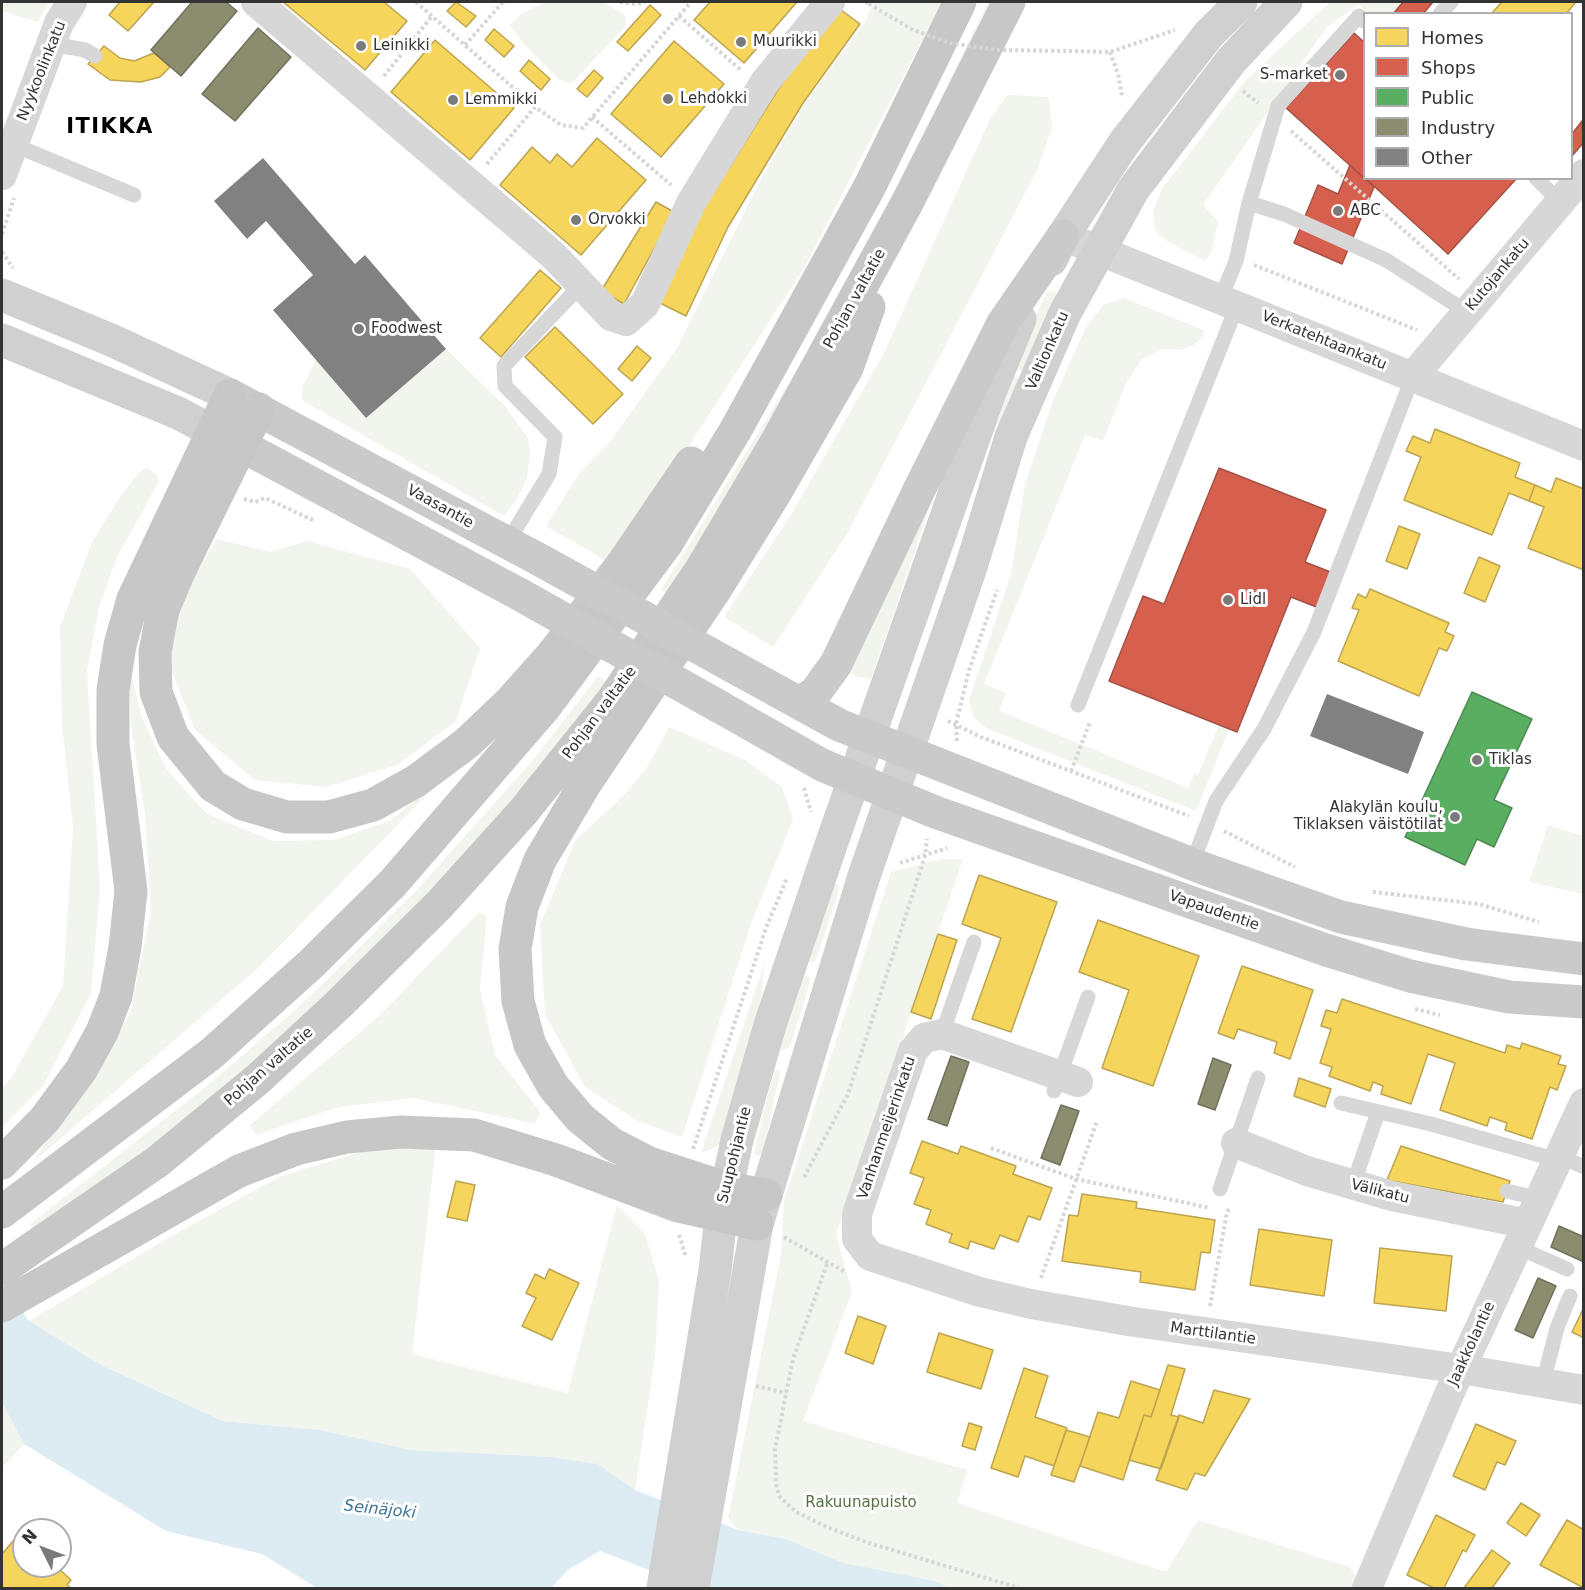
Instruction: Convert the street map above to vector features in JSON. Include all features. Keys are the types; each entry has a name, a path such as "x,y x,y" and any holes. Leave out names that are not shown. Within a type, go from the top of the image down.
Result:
{"highway":[{"path":"12,1205 211,1054 352,924 393,883 544,707 667,543 735,431 870,186 960,2"},
{"name":"Pohjan valtatie","path":"2,1269 157,1162 258,1079 339,1004 440,904 523,812 612,701 702,568 777,441 907,202 1009,2"},
{"path":"723,1202 612,1144 580,1118 553,1086 530,1045 518,1001 515,949 522,907 540,860 585,784 716,590 847,368 907,202"},
{"path":"230,395 222,488 178,574 163,610 155,652 156,692 173,737 191,762 213,786 243,804 287,818 329,817 373,805 416,781 467,743 510,702 551,657 623,563 818,278"},
{"path":"2,1163 45,1119 81,1070 102,1032 116,996 125,947 130,891 113,744 113,690 120,645 133,599 228,438 259,409"},
{"path":"2,1306 239,1170 296,1149 327,1142 401,1132 474,1135 556,1160 664,1202 723,1202 761,1210"}],"main road":[{"path":"799,703 815,693 836,664 918,492 1003,323 1124,143 1209,34 1241,2"},
{"name":"Valtionkatu","path":"907,752 971,567 1011,437 1065,313 1133,190 1231,61 1286,2"},
{"path":"1063,236 1016,327 990,392 870,737 1192,864 1341,917 1456,942 1584,959"},
{"name":"Vaasantie","path":"2,295 111,340 259,409 540,560 839,725 870,737"},
{"path":"2,340 178,413 228,438 519,594 822,765 854,779"},
{"name":"Suupohjantie","path":"693,1588 700,1458 723,1202 770,1025 870,737"},
{"name":"Suupohjantie","path":"663,1588 700,1458 761,1210 864,876 907,752"},
{"name":"Vapaudentie","path":"854,779 935,813 1326,950 1410,976 1509,997 1584,1002"}],"street":[{"name":"Nyykoolinkatu","path":"2,175 51,44 72,2"},
{"path":"256,2 553,255 611,316 626,321 645,304 691,203 761,88 830,2"},
{"name":"Kutojankatu","path":"1413,376 1461,307 1584,174"},
{"name":"Verkatehtaankatu","path":"1063,236 1584,446"},
{"path":"942,1034 985,1057 1069,1084"},
{"name":"Vanhanmeijerinkatu","path":"857,1239 857,1215 913,1051 924,1038 942,1034"},
{"name":"Jaakkolantie","path":"1367,1588 1461,1369 1528,1223 1567,1161 1584,1103"},
{"name":"Välikatu","path":"1236,1143 1307,1171 1392,1196 1528,1223"},
{"name":"Marttilantie","path":"857,1239 870,1256 980,1292 1031,1304 1206,1333 1461,1369 1584,1390"}],"lane":[{"path":"1078,705 1229,303 1249,203 1278,106 1359,16 1363,19"},
{"path":"51,44 85,50 95,56"},
{"path":"12,144 134,195"},
{"path":"1538,180 1560,202"},
{"path":"1249,203 1284,214 1386,260 1461,307"},
{"path":"507,543 549,474 555,437 505,386 504,366 580,286"},
{"path":"1192,864 1216,801 1264,729 1314,632 1413,376"},
{"path":"942,1034 974,942"},
{"path":"1069,1084 1088,997"},
{"path":"1220,1190 1258,1078"},
{"path":"1341,1103 1567,1161"},
{"path":"1353,1185 1378,1112"},
{"path":"1507,1191 1528,1223 1567,1269"},
{"path":"1543,1383 1557,1328 1570,1296"}],"path":[{"path":"416,2 535,107 561,125 583,128 690,4 683,2"},
{"path":"465,45 502,2"},
{"path":"620,2 636,4 645,2"},
{"path":"867,3 913,30 950,44 997,50 1110,52 1175,29"},
{"path":"369,96 432,16"},
{"path":"679,16 761,88"},
{"path":"1110,52 1118,74 1122,96"},
{"path":"471,183 535,107"},
{"path":"592,117 691,203"},
{"path":"1294,133 1467,286 1461,307"},
{"path":"1236,261 1262,267 1420,331"},
{"path":"950,770 958,749 956,724 969,670 999,580"},
{"path":"1071,771 1094,711"},
{"path":"956,724 981,737 1208,823 1302,870"},
{"path":"798,1187 825,1142 848,1094 926,856 927,836 935,813"},
{"path":"1369,891 1479,904 1549,924"},
{"path":"1031,1304 1097,1121"},
{"path":"991,1148 1076,1179 1227,1212"},
{"path":"1206,1333 1227,1212 1232,1206"},
{"path":"827,1264 793,1359 775,1449 776,1484 779,1496 796,1512 869,1543 1019,1588"},
{"path":"747,1383 786,1393"}],"green space":[{"path":"2,2 49,2 38,22 2,11"},
{"path":"546,2 604,2 626,16 625,27 571,84 560,80 524,44 510,25 521,14"},
{"path":"874,2 942,2 804,268 612,564 546,526 578,475 609,443 677,348 759,183 805,102 865,22"},
{"path":"988,2 997,2 953,95 673,597 661,590 807,353 887,209"},
{"path":"1330,2 1403,2 1394,12 1366,12 1359,4 1327,27 1203,205 1218,221 1212,250 1206,261 1167,241 1155,230 1153,211 1162,189 1246,80"},
{"path":"1007,95 1049,97 1052,128 1037,170 847,534 773,647 724,617 792,513 884,353 990,119"},
{"path":"1055,291 1058,299 1027,366 1021,371 1014,368 1018,352 1047,292"},
{"path":"1124,298 1204,330 1203,336 1194,345 1181,350 1161,349 1142,359 1126,383 1103,441 1085,435 984,684 1006,693 999,711 1188,788 1194,774 1198,775 1219,725 1229,729 1196,811 986,728 973,716 969,700 1011,575 1025,484 1052,403 1085,329 1104,304"},
{"path":"446,349 505,406 528,438 530,452 527,478 517,499 504,516 302,400 303,386 316,359"},
{"path":"1013,376 1020,380 988,457 1010,379"},
{"path":"944,466 871,679 858,677 845,670"},
{"path":"142,469 149,469 157,475 159,481 117,557 99,607 87,671 100,889 91,993 43,1086 2,1127 2,1088 12,1077 63,986 73,828 62,724 60,627 92,542 122,494"},
{"path":"217,539 270,552 308,541 410,569 480,648 456,721 397,765 326,787 255,780 195,730 168,661 187,589"},
{"path":"129,664 141,715 166,769 207,814 273,841 334,840 391,820 443,778 259,967 33,1162 130,1013 151,912 145,814 131,726"},
{"path":"598,676 610,684 449,877 259,1061 169,1136 32,1230 30,1224 207,1086 302,1004 414,893 534,759"},
{"path":"669,727 745,760 782,787 793,819 752,921 682,1137 636,1120 585,1087 545,1014 540,925 575,841 626,793 648,766"},
{"path":"1548,825 1583,836 1583,894 1529,882"},
{"name":"Rakuunapuisto","path":"941,859 963,859 836,1234 852,1292 803,1421 967,1470 957,1503 1166,1572 1198,1520 1350,1567 1363,1588 949,1588 935,1581 844,1563 786,1539 739,1530 728,1518 781,1255 784,1201 891,872"},
{"path":"837,884 840,887 836,900 816,960 812,963 810,960 832,886"},
{"path":"479,912 487,916 480,989 495,1055 540,1112 535,1124 414,1098 339,1107 256,1135 250,1125 379,1016"},
{"path":"765,962 760,1010 724,1138 717,1147 701,1153"},
{"path":"807,976 810,979 806,997 789,1048 781,1051 780,1045 804,977"},
{"path":"775,1071 780,1072 763,1153 757,1156 754,1154 768,1094"},
{"path":"436,1145 412,1354 568,1393 617,1205 645,1234 659,1281 655,1358 635,1490 598,1464 552,1457 411,1450 320,1430 223,1421 103,1366 29,1321 166,1239 281,1176 364,1151"},
{"path":"2,1402 24,1444 2,1468"}],"water":[{"name":"Seinäjoki","path":"2,1281 29,1321 103,1366 223,1421 320,1430 411,1450 552,1457 598,1464 635,1490 738,1530 786,1539 844,1563 935,1581 949,1588 696,1588 600,1551 569,1569 551,1588 317,1588 262,1554 166,1531 24,1444 2,1402"}],"building: Homes":[{"path":"120,2 154,2 128,31 109,15"},
{"name":"Leinikki","path":"283,2 384,2 407,21 365,70"},
{"path":"456,2 476,16 466,27 447,11"},
{"name":"Muurikki","path":"710,2 797,2 744,63 694,20"},
{"path":"1502,2 1576,2 1568,12 1493,12"},
{"path":"650,5 661,15 628,51 617,42"},
{"path":"837,7 860,24 803,103 728,227 686,316 658,302 700,214 781,85"},
{"path":"494,29 514,46 504,57 485,40"},
{"name":"Lemmikki","path":"435,40 514,108 470,160 391,92"},
{"name":"Lehdokki","path":"674,41 724,84 661,157 611,114"},
{"path":"104,46 120,58 134,61 154,53 170,67 160,77 141,82 110,80 88,64"},
{"path":"529,60 550,79 541,90 520,71"},
{"path":"594,70 603,78 587,97 577,89"},
{"name":"Orvokki","path":"597,138 646,180 581,255 500,185 532,147 550,163 557,154 572,167"},
{"path":"656,202 674,212 624,304 601,291"},
{"path":"540,270 561,288 501,357 480,338"},
{"path":"555,327 623,394 593,424 525,357"},
{"path":"637,346 651,358 632,381 618,369"},
{"path":"1435,429 1520,463 1515,477 1535,485 1529,501 1509,493 1492,535 1404,500 1421,457 1406,451 1413,436 1430,443"},
{"path":"1556,478 1584,489 1584,570 1528,548 1544,507 1529,501 1535,485 1551,492"},
{"path":"1399,526 1420,534 1407,569 1386,561"},
{"path":"1479,557 1500,566 1485,602 1464,593"},
{"path":"1370,589 1449,623 1445,632 1454,636 1447,651 1439,648 1419,696 1338,661 1359,610 1352,608 1358,594 1366,598"},
{"path":"979,875 1057,902 1011,1032 972,1019 1001,938 962,924"},
{"path":"1098,920 1199,956 1153,1086 1102,1068 1129,990 1079,972"},
{"path":"938,934 957,940 931,1019 911,1012"},
{"path":"1242,966 1313,990 1290,1059 1274,1053 1277,1042 1238,1029 1234,1039 1218,1033"},
{"path":"1342,999 1505,1053 1507,1045 1520,1049 1522,1043 1561,1056 1558,1064 1566,1066 1557,1090 1550,1087 1532,1139 1505,1130 1507,1123 1490,1117 1487,1126 1440,1110 1455,1063 1428,1054 1411,1104 1381,1094 1383,1086 1373,1082 1370,1091 1329,1076 1332,1067 1320,1063 1331,1029 1321,1026 1326,1010 1337,1013"},
{"path":"1299,1078 1331,1089 1325,1107 1294,1096"},
{"path":"922,1141 958,1154 961,1146 1016,1166 1013,1174 1052,1188 1040,1220 1028,1216 1018,1242 1000,1235 994,1249 970,1241 968,1249 949,1242 952,1234 926,1224 931,1210 914,1204 924,1178 910,1173"},
{"path":"1401,1146 1510,1181 1503,1202 1387,1180"},
{"path":"456,1181 475,1185 467,1221 447,1217"},
{"path":"1082,1194 1137,1202 1136,1208 1215,1220 1210,1253 1201,1252 1195,1290 1140,1282 1141,1272 1062,1261 1069,1215 1078,1216"},
{"path":"1259,1229 1332,1240 1324,1296 1250,1285"},
{"path":"1380,1248 1452,1256 1446,1311 1374,1303"},
{"path":"549,1269 579,1283 552,1340 522,1326 536,1298 526,1293 535,1274 545,1279"},
{"path":"1584,1307 1584,1338 1572,1332"},
{"path":"858,1316 886,1326 873,1364 845,1353"},
{"path":"939,1333 993,1350 981,1389 927,1372"},
{"path":"1168,1365 1185,1369 1171,1415 1179,1417 1161,1469 1129,1460 1144,1415 1151,1417"},
{"path":"1024,1368 1048,1376 1035,1417 1067,1428 1054,1466 1025,1456 1018,1477 991,1468"},
{"path":"1131,1381 1160,1390 1151,1417 1144,1415 1123,1480 1080,1466 1098,1412 1119,1418"},
{"path":"1214,1390 1250,1399 1205,1476 1195,1473 1187,1490 1156,1480 1179,1415 1203,1423"},
{"path":"969,1423 982,1427 975,1450 962,1446"},
{"path":"1476,1424 1516,1441 1505,1465 1497,1462 1485,1490 1453,1476"},
{"path":"1066,1430 1090,1437 1074,1482 1051,1475"},
{"path":"1521,1503 1540,1515 1526,1536 1507,1523"},
{"path":"1436,1515 1475,1535 1466,1552 1463,1550 1444,1588 1434,1588 1407,1575"},
{"path":"1567,1520 1584,1530 1584,1588 1540,1565"},
{"path":"12,1542 12,1578 69,1578 71,1580 67,1585 71,1588 2,1588 2,1554"},
{"path":"1492,1550 1510,1563 1492,1588 1464,1588"}],"building: Shops":[{"path":"1403,2 1433,2 1425,12 1395,12"},
{"name":"S-market","path":"1354,33 1363,41 1363,177 1286,108"},
{"path":"1582,121 1584,142 1573,155 1573,133"},
{"path":"1350,165 1363,177 1363,180 1366,180 1374,187 1342,264 1294,243 1318,185 1338,194"},
{"path":"1367,180 1515,180 1448,254"},
{"name":"Lidl","path":"1219,468 1326,510 1305,562 1333,573 1319,608 1291,597 1237,732 1109,681 1143,596 1164,604"}],"building: Public":[{"name":"Tiklas","path":"1472,692 1532,719 1494,800 1512,808 1494,847 1477,839 1465,865 1405,837"}],"building: Industry":[{"path":"192,2 226,2 237,11 181,76 151,50"},
{"path":"258,28 291,57 235,121 202,94"},
{"path":"951,1056 969,1062 947,1126 928,1119"},
{"path":"1213,1058 1231,1065 1215,1110 1198,1104"},
{"path":"1061,1105 1079,1111 1060,1165 1041,1158"},
{"path":"1559,1226 1584,1237 1584,1262 1551,1247"},
{"path":"1538,1278 1556,1286 1533,1338 1515,1330"}],"building: Other":[{"name":"Foodwest","path":"263,158 355,264 365,255 446,349 366,418 273,310 313,275 266,221 247,239 214,201"},
{"path":"1327,694 1424,732 1408,774 1310,736"}],"place":[{"name":"Muurikki","path":"741,42"},
{"name":"Leinikki","path":"361,46"},
{"name":"S-market","path":"1340,75"},
{"name":"Lehdokki","path":"668,99"},
{"name":"Lemmikki","path":"453,100"},
{"name":"ABC","path":"1338,211"},
{"name":"Orvokki","path":"576,220"},
{"name":"Foodwest","path":"359,329"},
{"name":"Lidl","path":"1228,600"},
{"name":"Tiklas","path":"1477,760"},
{"name":"Alakylän koulu, Tiklaksen väistötilat","path":"1455,817"}],"district":[{"name":"ITIKKA","path":"110,128"}]}
